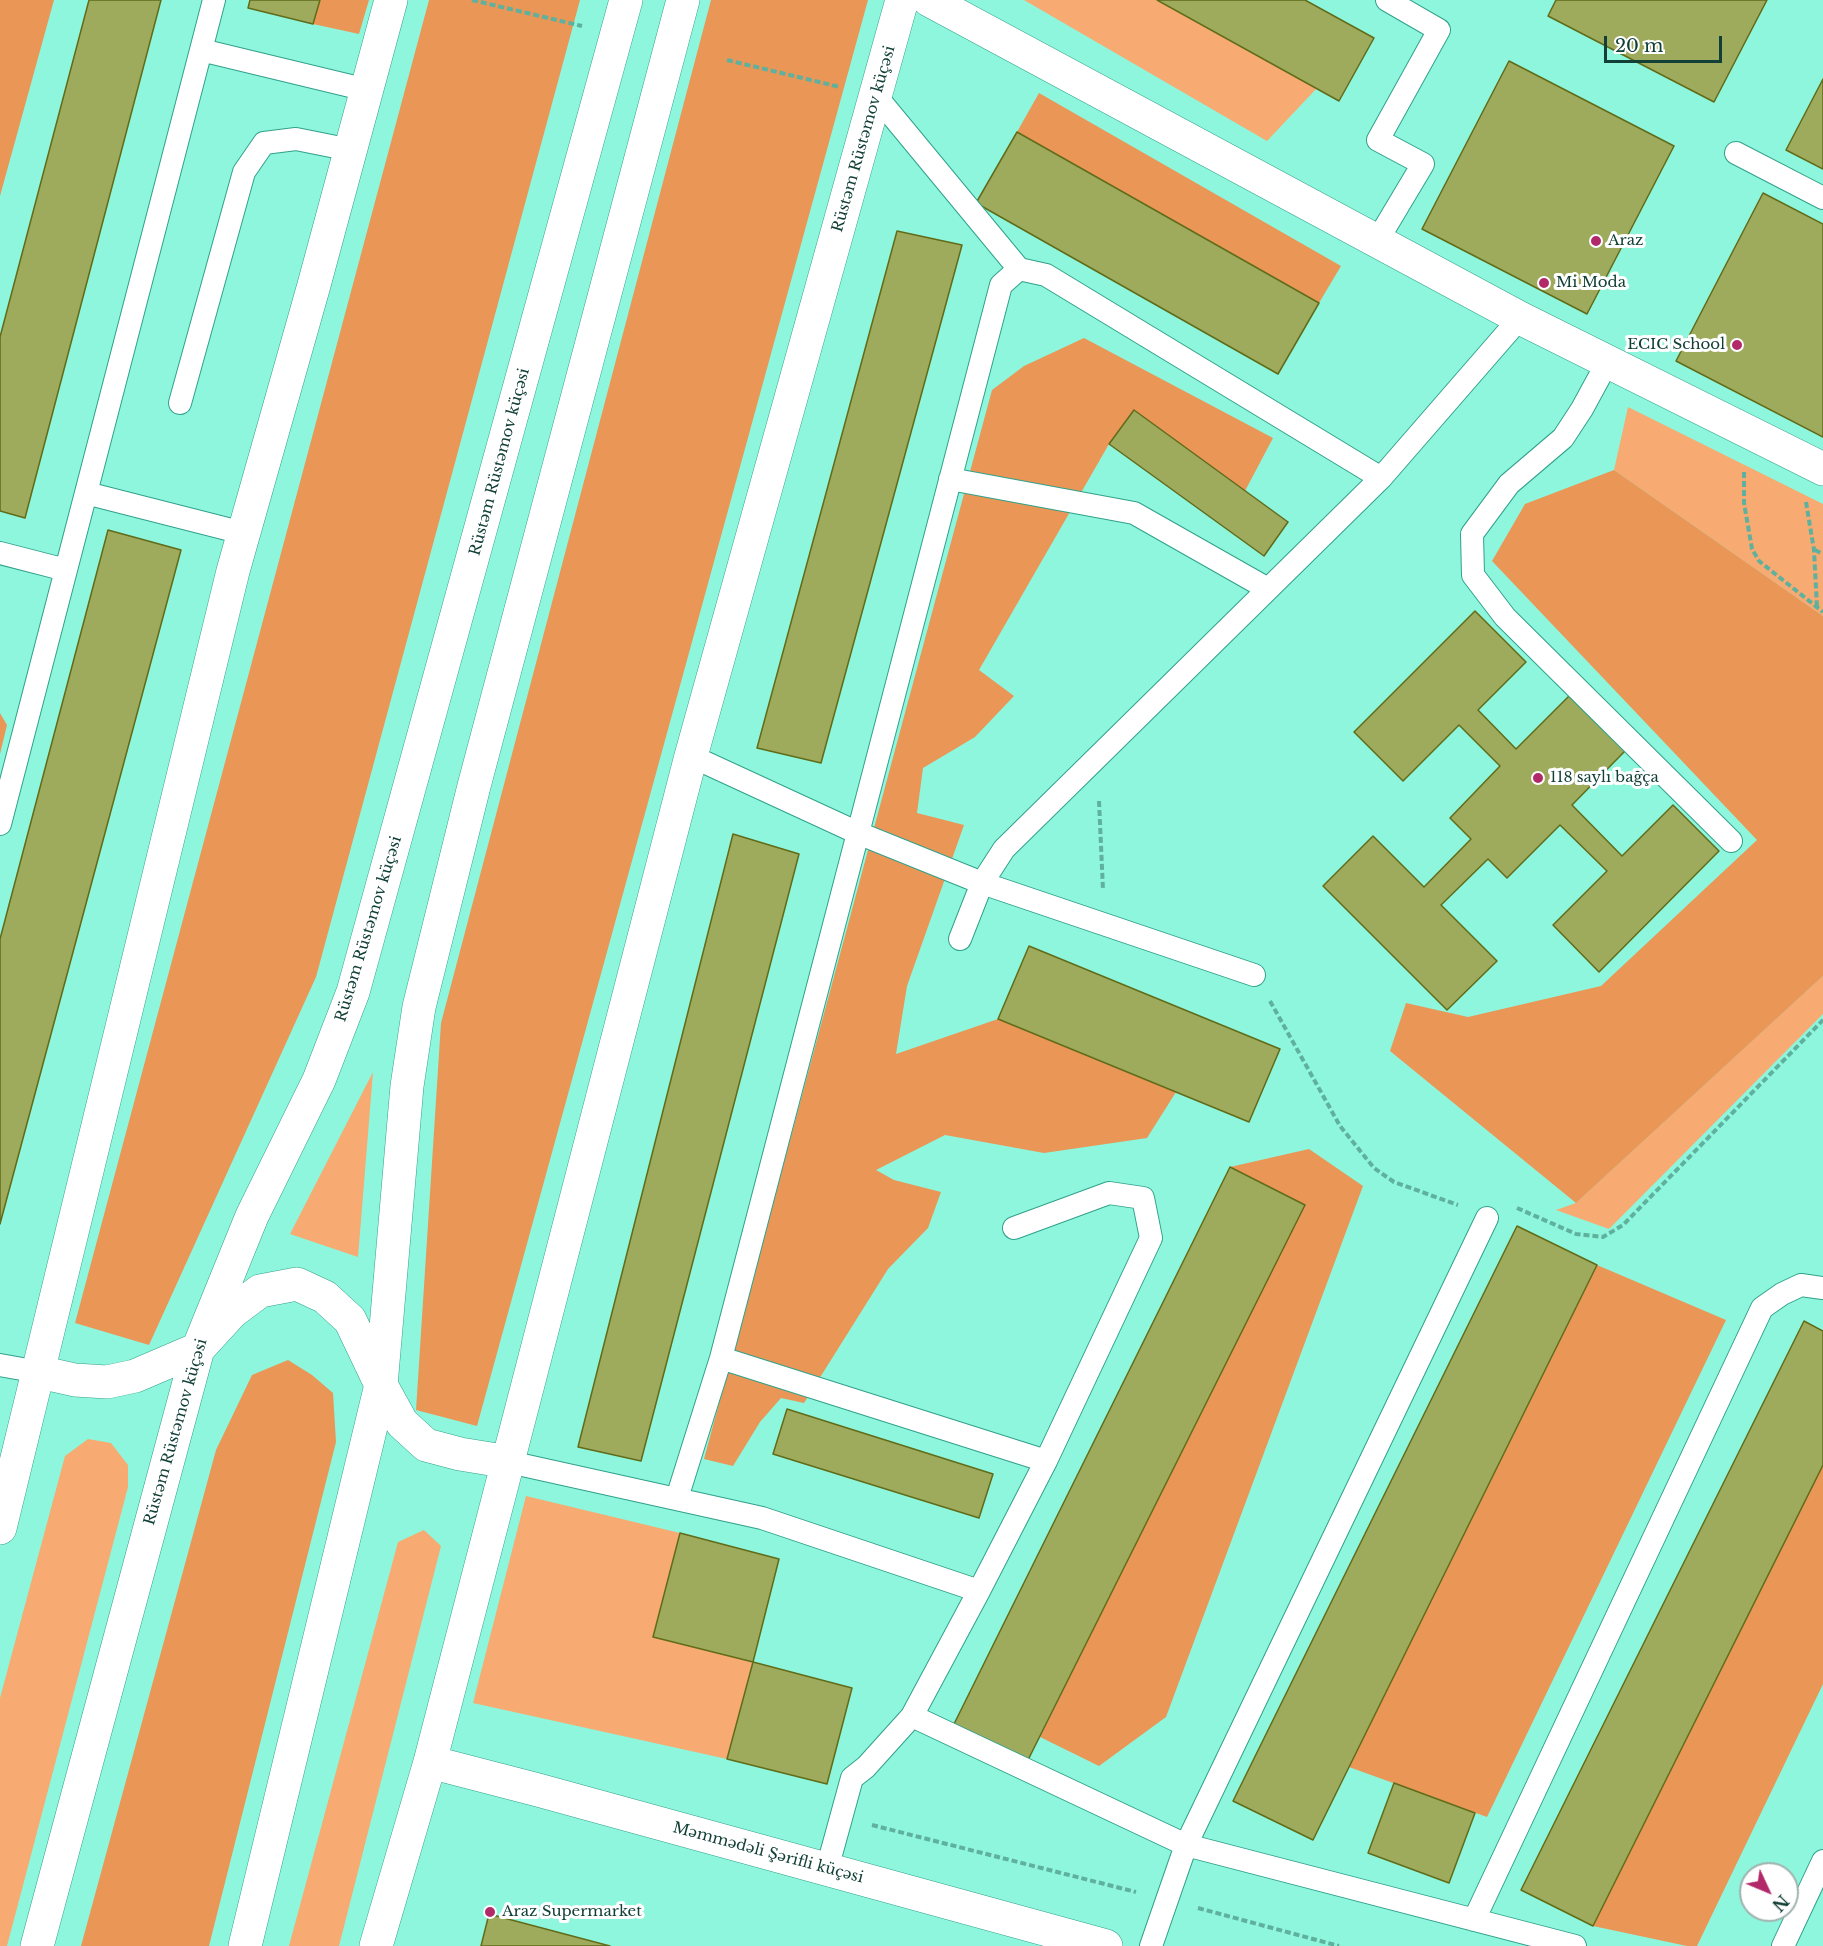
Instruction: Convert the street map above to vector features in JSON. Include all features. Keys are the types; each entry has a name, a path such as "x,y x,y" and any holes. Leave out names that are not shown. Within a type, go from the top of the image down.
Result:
{"street":[{"path":"0,1528 232,571 391,0"},
{"name":"Rüstəm Rüstəmov küçəsi","path":"37,1946 198,1349 252,1216 319,1080 353,992 626,0"},
{"path":"245,1946 381,1385 407,1086 419,1007 474,786 683,0"},
{"name":"Rüstəm Rüstəmov küçəsi","path":"376,1946 430,1762 691,756 902,0"},
{"path":"929,0 1520,318 1823,469"},
{"path":"39,1372 75,1380 107,1382 135,1376 198,1349 232,1312 260,1291 297,1284 325,1297 350,1320 402,1423 426,1445 460,1454 509,1462"},
{"name":"Məmmədəli Şərifli küçəsi","path":"430,1762 1106,1946"}],"lane":[{"path":"0,824 214,0"},
{"path":"1377,241 1422,164 1378,140 1439,30 1388,0"},
{"path":"201,50 367,90"},
{"path":"876,96 1019,268 1046,275 1381,478"},
{"path":"180,404 244,172 264,143 296,139 351,150"},
{"path":"1736,153 1823,198"},
{"path":"677,1498 721,1358 1001,285 1019,268"},
{"path":"960,939 982,884 1004,849 1381,478 1520,318"},
{"path":"1607,363 1563,438 1509,484 1472,534 1473,575 1505,617 1731,842"},
{"path":"950,479 1134,513 1268,589"},
{"path":"86,494 243,533"},
{"path":"0,552 66,570"},
{"path":"691,756 858,833 982,884 1254,975"},
{"path":"827,1869 852,1778 866,1767 912,1716 1046,1461 1151,1238 1143,1198 1109,1193 1014,1228"},
{"path":"1151,1946 1186,1845 1487,1218"},
{"path":"1474,1920 1762,1308 1782,1294 1801,1285 1823,1288"},
{"path":"721,1358 1046,1461"},
{"path":"0,1365 39,1372"},
{"path":"509,1462 762,1518 979,1591"},
{"path":"912,1716 1186,1845 1575,1946"},
{"path":"1783,1946 1823,1861"}],"path":[{"path":"472,0 582,26"},
{"path":"727,60 876,96"},
{"path":"1745,430 1744,503 1752,549 1759,561 1771,572 1823,612"},
{"path":"1817,607 1814,550 1823,554"},
{"path":"1096,759 1105,925"},
{"path":"1254,975 1288,1029 1340,1126 1374,1168 1394,1182 1487,1218 1504,1208 1517,1207 1576,1234 1603,1237 1623,1225 1645,1204 1823,1020"},
{"path":"841,1817 1167,1899 1339,1946"}],"shaded area":[{"path":"0,0 54,0 0,196"},
{"path":"320,0 369,0 359,34 313,24"},
{"path":"429,0 580,0 316,977 149,1345 75,1323"},
{"path":"711,0 868,0 477,1426 416,1410 441,1023"},
{"path":"1024,0 1157,0 1317,88 1267,141"},
{"path":"1039,93 1341,266 1319,303 1017,132"},
{"path":"1084,338 1273,438 1245,491 1134,410 1109,444 979,670 1014,696 975,737 923,768 917,813 964,825 907,986 896,1054 998,1019 1176,1092 1147,1138 1044,1153 945,1135 876,1170 894,1180 941,1192 928,1228 888,1269 804,1403 781,1398 760,1422 733,1466 704,1459 992,390 1024,366"},
{"path":"1628,407 1823,504 1823,616 1614,470"},
{"path":"1614,470 1823,616 1823,976 1576,1203 1390,1051 1406,1003 1468,1017 1601,986 1757,840 1492,561 1525,504"},
{"path":"0,713 7,725 0,754"},
{"path":"1823,976 1823,1014 1609,1229 1556,1210 1576,1203"},
{"path":"373,1072 358,1257 290,1234"},
{"path":"1309,1149 1363,1186 1166,1717 1099,1766 1040,1737 1304,1205 1230,1167"},
{"path":"1597,1265 1726,1320 1487,1817 1349,1767"},
{"path":"288,1360 312,1375 333,1393 336,1442 209,1946 81,1946 216,1450 252,1375"},
{"path":"88,1439 111,1443 128,1465 128,1487 7,1946 0,1946 0,1698 65,1456"},
{"path":"1823,1465 1823,1684 1697,1946 1687,1946 1593,1926"},
{"path":"526,1496 680,1533 653,1637 753,1662 727,1759 473,1703"},
{"path":"424,1530 441,1546 339,1946 289,1946 398,1542"}],"building":[{"path":"89,0 161,0 25,518 0,511 0,337"},
{"path":"250,0 320,0 313,24 248,8"},
{"path":"1157,0 1305,0 1374,38 1339,101"},
{"path":"1556,0 1767,0 1714,102 1548,16"},
{"path":"1509,61 1674,146 1587,314 1422,229"},
{"path":"1823,79 1823,169 1786,150"},
{"path":"1017,132 1319,303 1278,374 976,203"},
{"path":"1763,193 1823,224 1823,437 1676,361"},
{"path":"897,231 962,245 821,763 757,748"},
{"path":"1134,410 1288,522 1264,556 1109,444"},
{"path":"108,530 181,550 0,1224 0,939"},
{"path":"1475,611 1526,662 1478,710 1516,749 1569,696 1625,751 1572,805 1622,856 1673,805 1719,851 1599,972 1553,925 1607,871 1560,825 1507,878 1488,859 1441,905 1497,961 1447,1010 1323,886 1373,836 1424,887 1471,839 1450,818 1500,766 1459,725 1403,781 1354,732"},
{"path":"733,834 799,854 641,1461 578,1447"},
{"path":"1029,946 1280,1049 1249,1122 998,1019"},
{"path":"1230,1167 1305,1205 1027,1762 953,1726"},
{"path":"1517,1226 1597,1265 1313,1840 1233,1801"},
{"path":"1804,1321 1823,1331 1823,1465 1593,1926 1521,1890"},
{"path":"787,1409 993,1474 979,1518 773,1454"},
{"path":"680,1533 779,1559 753,1662 653,1637"},
{"path":"753,1662 852,1688 827,1784 727,1759"},
{"path":"1394,1783 1475,1813 1449,1883 1368,1853"},
{"path":"489,1914 610,1946 481,1946"}],"place":[{"name":"Araz","path":"1596,241"},
{"name":"Mi Moda","path":"1544,283"},
{"name":"ECIC School","path":"1737,345"},
{"name":"118 saylı bağça","path":"1538,778"},
{"name":"Araz Supermarket","path":"490,1912"}]}
